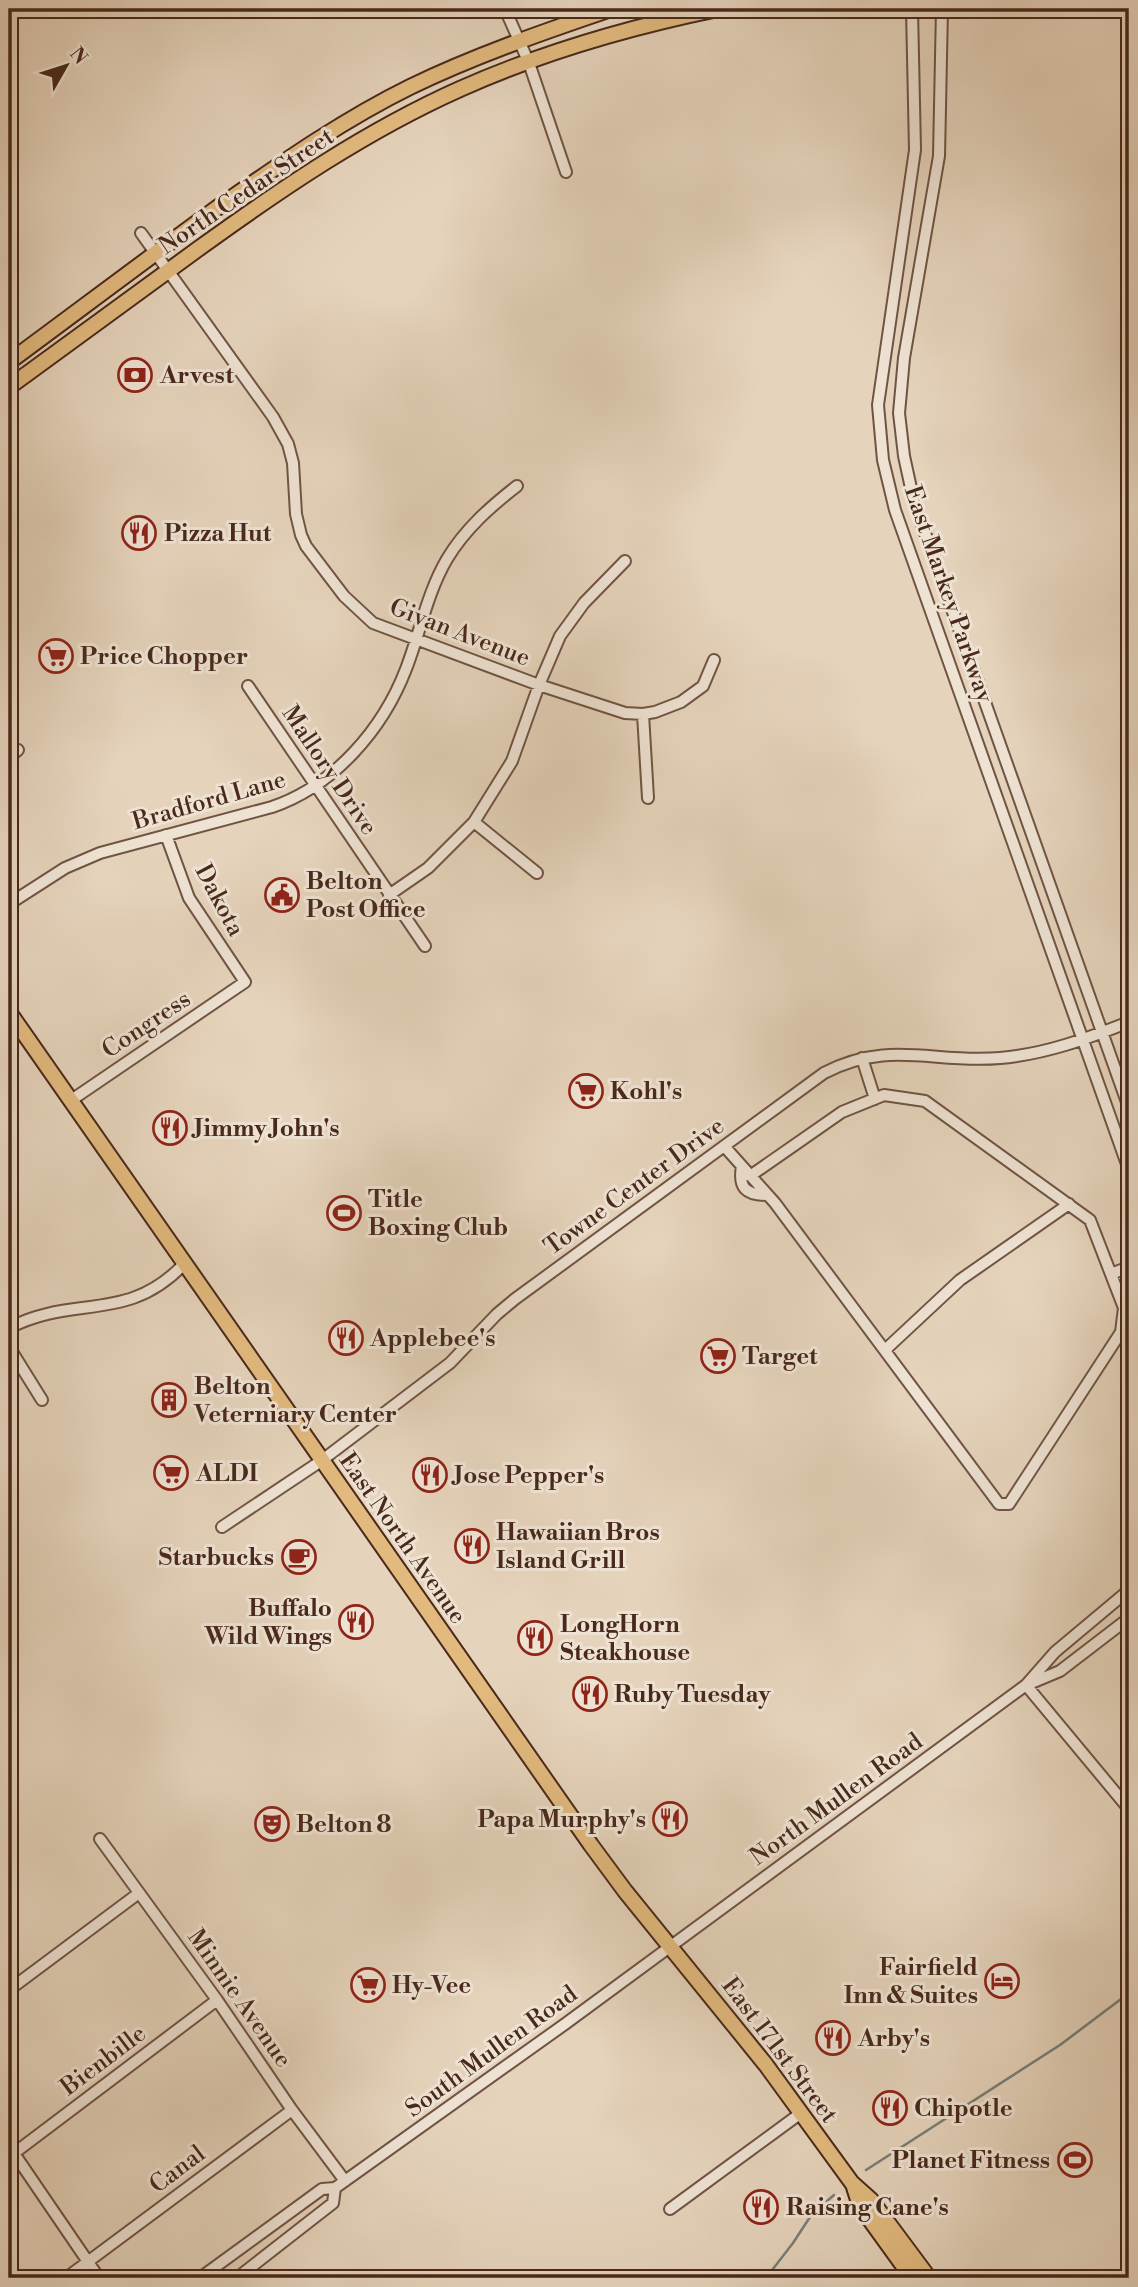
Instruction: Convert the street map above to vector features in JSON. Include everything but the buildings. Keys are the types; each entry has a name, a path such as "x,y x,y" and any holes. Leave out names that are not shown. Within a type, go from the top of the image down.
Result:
{"main road":[{"name":"North Cedar Street","path":"9,362 155,253 336,128 410,87 517,42 611,9"},
{"name":"North Cedar Street","path":"9,387 168,271 332,157 460,89 582,42 657,21 718,9"},
{"name":"East North Avenue","path":"9,1012 576,1824 670,1947"},
{"name":"East 171st Street","path":"670,1947 760,2057 852,2183 871,2200 929,2278"},
{"name":"East 171st Street","path":"852,2183 860,2206 912,2278"},
{"path":"871,2221 887,2235 919,2278"}],"street":[{"path":"505,9 528,63 566,172"},
{"name":"East Markey Parkway","path":"912,9 915,150 878,405 883,460 895,510 1129,1170"},
{"name":"East Markey Parkway","path":"942,9 939,156 904,358 899,413 904,456 914,502 1129,1108"},
{"name":"Givan Avenue","path":"141,233 273,417 288,444 293,463 300,535 344,596 373,623 608,708 643,714 668,709 691,695 702,686 714,660"},
{"name":"Bradford Lane","path":"9,904 65,868 100,853 272,807 294,800 316,786 355,750 377,723 397,690 438,576 457,543 483,514 517,486"},
{"path":"389,895 428,868 474,822 512,761 538,684 560,636 571,619 625,561"},
{"name":"Mallory Drive","path":"248,686 425,946"},
{"path":"643,714 648,798"},
{"path":"474,822 537,873"},
{"name":"Dakota","path":"166,835 189,898 245,982"},
{"name":"Congress","path":"71,1101 245,982"},
{"name":"Towne Center Drive","path":"222,1527 321,1461 450,1363 515,1299 824,1073 843,1063 875,1055 911,1053 948,1058 997,1058 1057,1049 1129,1021"},
{"path":"862,1058 875,1099"},
{"path":"724,1146 741,1166 767,1195 999,1504 1009,1504 1121,1332 1124,1308 1090,1220 925,1101 884,1095 842,1112 750,1176"},
{"path":"741,1166 740,1178 743,1186 750,1193 767,1195"},
{"path":"885,1350 960,1280 1069,1204"},
{"path":"9,1328 56,1311 100,1307 132,1300 160,1286 184,1264"},
{"path":"1111,1274 1129,1267"},
{"path":"9,1347 42,1400"},
{"path":"1026,1685 1055,1652 1129,1590"},
{"path":"1026,1685 1060,1671 1129,1618"},
{"path":"1026,1685 1129,1809"},
{"name":"North Mullen Road","path":"670,1947 1026,1685"},
{"name":"Minnie Avenue","path":"100,1839 217,2000 340,2184"},
{"path":"9,1990 139,1893"},
{"name":"South Mullen Road","path":"200,2278 322,2189 340,2184 670,1947"},
{"name":"Bienbille","path":"11,2150 217,2000"},
{"name":"Canal","path":"66,2278 292,2110"},
{"path":"670,2210 801,2113"},
{"path":"11,2150 99,2278"},
{"name":"South Mullen Road","path":"237,2278 333,2203 340,2184"}],"waterway":[{"path":"866,2170 1060,2045 1129,1993"},
{"path":"766,2278 812,2214 834,2195"},
{"path":"554,2271 563,2278"}],"place":[{"name":"Arvest","path":"135,375"},
{"name":"Pizza Hut","path":"139,533"},
{"name":"Price Chopper","path":"56,656"},
{"name":"Belton Post Office","path":"282,895"},
{"name":"Kohl's","path":"586,1091"},
{"name":"Jimmy John's","path":"170,1128"},
{"name":"Title Boxing Club","path":"344,1213"},
{"name":"Applebee's","path":"346,1338"},
{"name":"Target","path":"718,1356"},
{"name":"Belton Veterniary Center","path":"169,1400"},
{"name":"ALDI","path":"171,1473"},
{"name":"Jose Pepper's","path":"430,1475"},
{"name":"Hawaiian Bros Island Grill","path":"472,1546"},
{"name":"Starbucks","path":"299,1557"},
{"name":"Buffalo Wild Wings","path":"356,1622"},
{"name":"LongHorn Steakhouse","path":"535,1638"},
{"name":"Ruby Tuesday","path":"590,1694"},
{"name":"Papa Murphy's","path":"670,1819"},
{"name":"Belton 8","path":"272,1824"},
{"name":"Fairfield Inn & Suites","path":"1002,1981"},
{"name":"Hy-Vee","path":"368,1985"},
{"name":"Arby's","path":"833,2038"},
{"name":"Chipotle","path":"890,2108"},
{"name":"Planet Fitness","path":"1075,2160"},
{"name":"Raising Cane's","path":"761,2207"}]}
